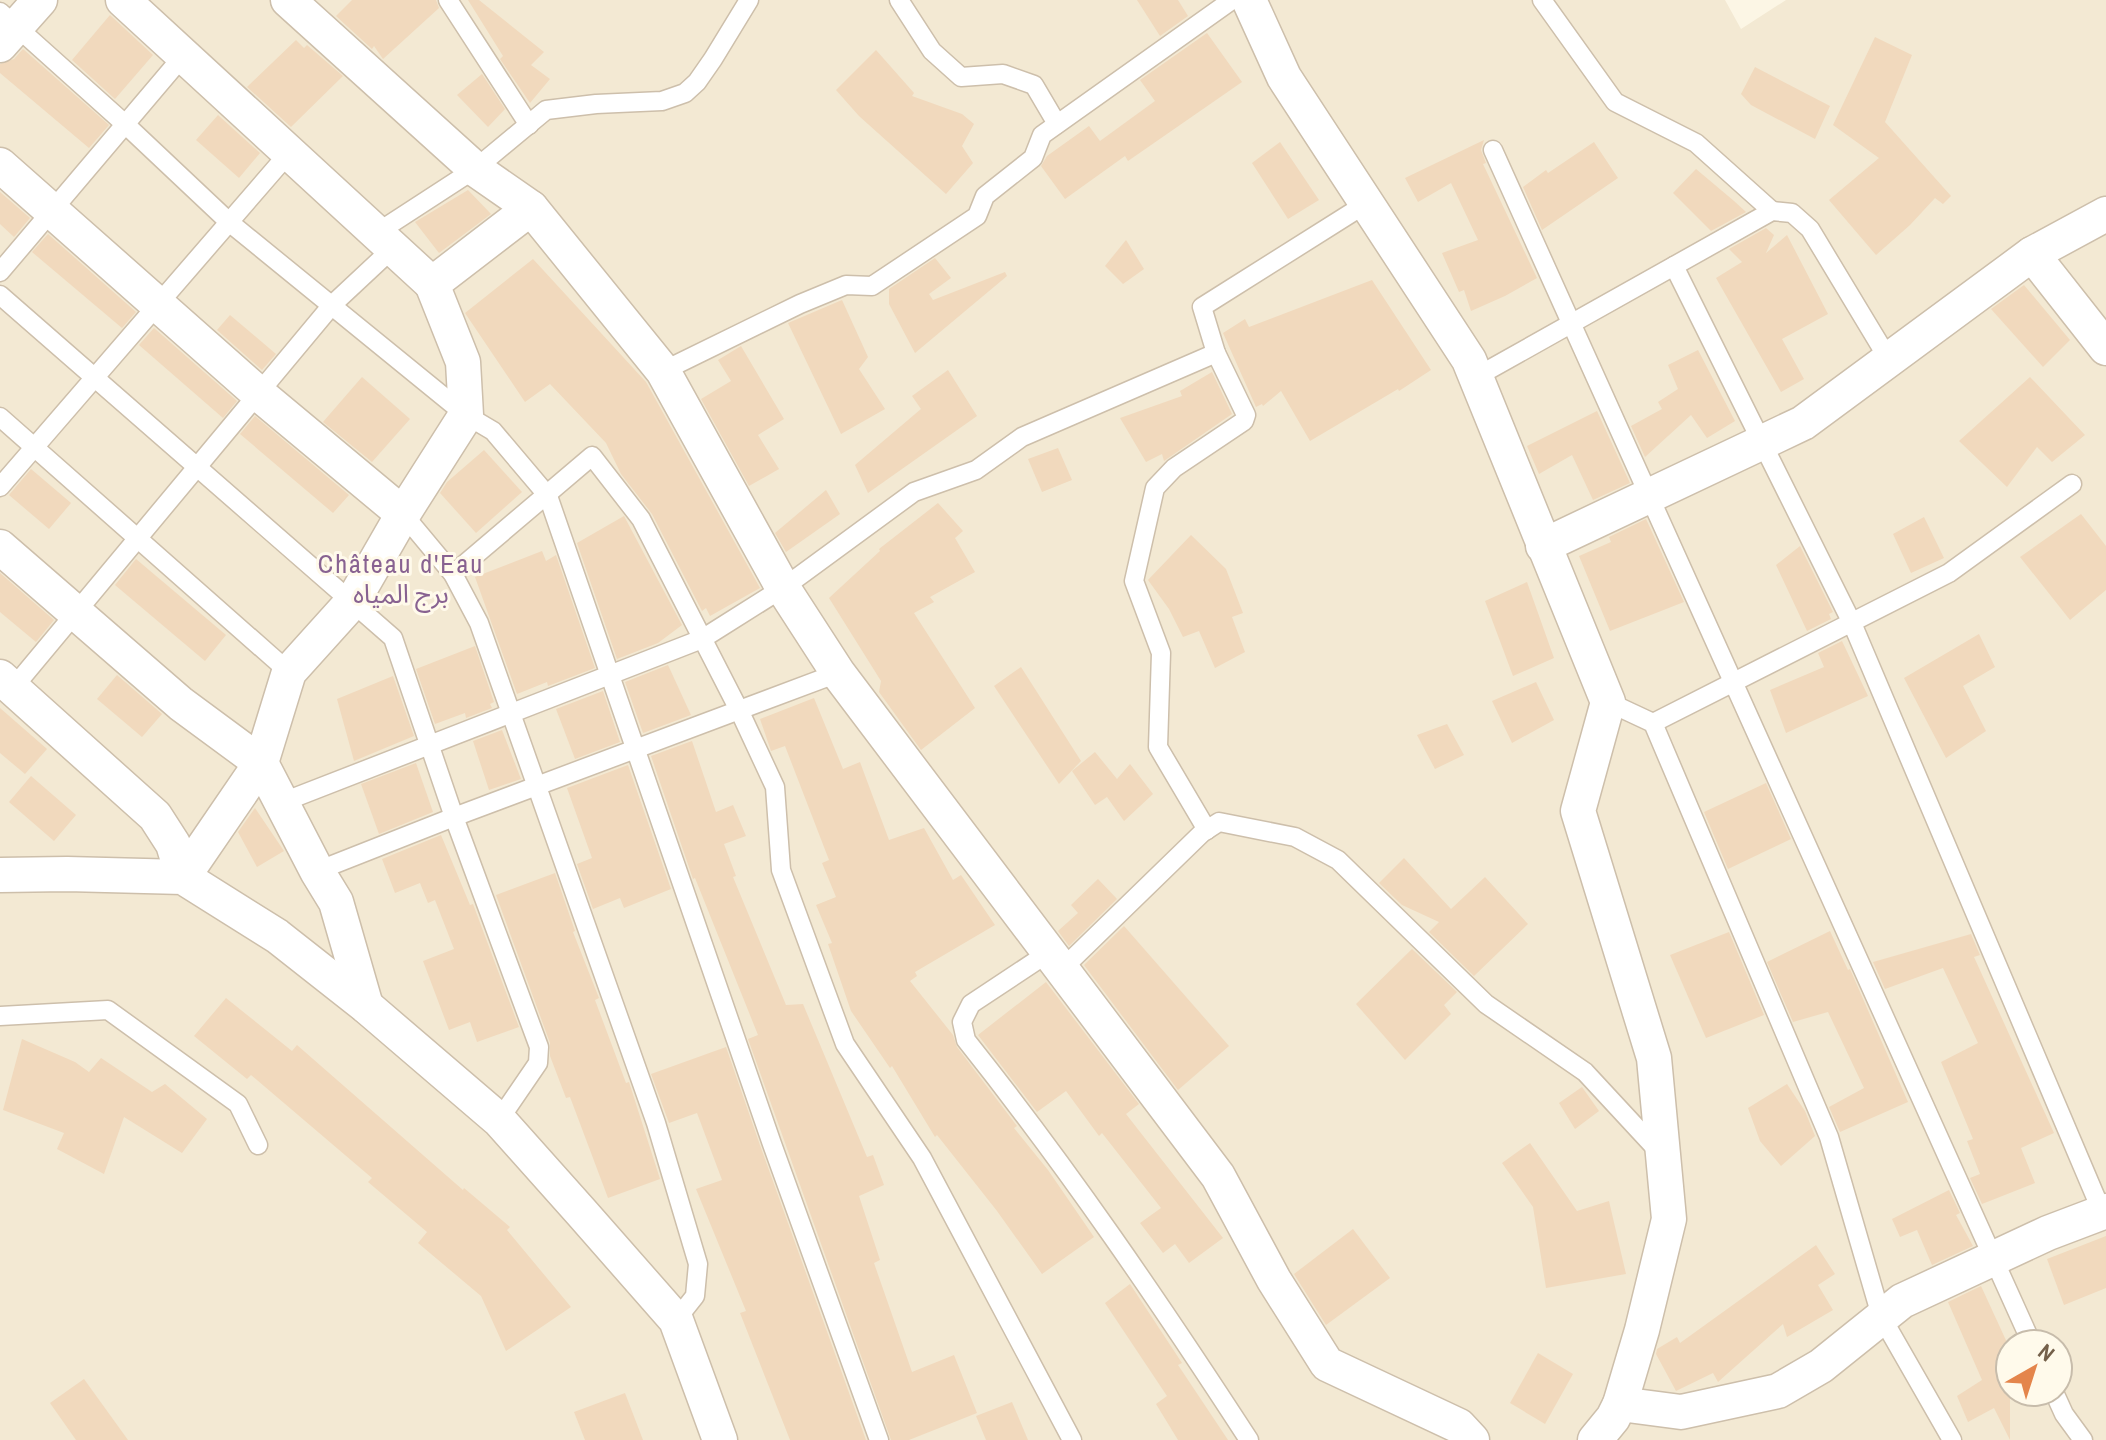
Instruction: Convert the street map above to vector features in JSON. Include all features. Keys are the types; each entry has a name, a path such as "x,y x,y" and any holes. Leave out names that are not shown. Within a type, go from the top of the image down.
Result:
{"street":[{"path":"5,28 40,0"},
{"path":"123,0 432,284 463,362 466,415 403,514 353,601 289,672 261,763 183,877"},
{"path":"288,0 475,169 531,208 663,371 783,588 838,673 1218,1176 1274,1280 1327,1364 1459,1426 1472,1440"},
{"path":"1249,0 1284,77 1469,360 1608,702 1578,811 1654,1058 1669,1219 1620,1404 1595,1440"},
{"path":"0,165 259,394 403,514"},
{"path":"432,284 531,208"},
{"path":"1543,546 1803,423 2032,254 2106,214"},
{"path":"2032,254 2106,348"},
{"path":"0,547 181,704 261,763 336,902 366,1006"},
{"path":"6,683 155,816 173,844 183,877"},
{"path":"0,875 183,877 277,936 366,1006 499,1120 676,1320 720,1440"},
{"path":"1620,1404 1681,1412 1778,1391 1821,1366 1902,1301 2104,1212"}],"lane":[{"path":"448,0 529,125"},
{"path":"6,683 76,613 384,242 546,110 662,101 685,93 713,59 749,0"},
{"path":"899,0 932,51 961,77 1003,74 1034,85 1057,124"},
{"path":"663,371 846,285 872,286 977,216 985,196 1033,158 1042,135 1232,0"},
{"path":"1542,0 1615,102 1696,143 1772,211"},
{"path":"5,28 125,124 229,222 466,415 493,431 548,496 777,1159 879,1440"},
{"path":"0,272 183,56"},
{"path":"1493,150 2025,1328"},
{"path":"0,487 288,154"},
{"path":"1207,830 1158,747 1161,653 1134,581 1155,488 1174,468 1244,421 1246,415 1216,353 1202,307 1367,203"},
{"path":"1476,377 1772,211 1792,213 1810,229 1889,360"},
{"path":"1674,266 1852,623 2104,1212"},
{"path":"0,295 393,638 454,817 539,1047 538,1063 499,1120"},
{"path":"283,802 702,639 783,588 914,492 976,470 1022,437 1216,353"},
{"path":"0,417 289,672"},
{"path":"453,574 592,456 641,519 775,787 781,870 845,1044 922,1158 1072,1440"},
{"path":"1653,723 1949,573 2072,484"},
{"path":"403,514 453,574 479,623 656,1123 698,1264 695,1296 676,1320"},
{"path":"317,871 838,673"},
{"path":"1608,702 1653,723 1829,1137 1881,1316 1952,1440"},
{"path":"1249,1440 1153,1292 1036,1128 966,1040 962,1022 971,1004 1054,961 1207,830 1219,822 1295,837 1338,860 1486,1004 1585,1072 1663,1156"},
{"path":"0,1016 108,1010 238,1104 258,1145"},
{"path":"2061,1408 2083,1440"}],"shaded area":[{"path":"0,0 1725,0 1741,29 1786,0 2106,0 2106,1440 0,1440"}],"building":[{"path":"352,0 436,0 439,8 383,59 374,46 372,49 336,16"},
{"path":"468,0 479,0 544,52 531,65 550,79 530,103 500,59 503,56"},
{"path":"1137,0 1178,0 1188,16 1160,36"},
{"path":"110,15 153,55 115,99 72,60"},
{"path":"1207,33 1242,82 1128,161 1125,156 1065,199 1041,166 1047,156 1089,126 1100,141 1155,101 1140,80"},
{"path":"1875,37 1912,55 1885,122 1951,196 1943,204 1935,198 1876,255 1829,200 1879,158 1833,125"},
{"path":"296,40 304,48 307,45 343,76 291,127 247,87"},
{"path":"23,49 109,125 89,148 0,73 0,64 14,59"},
{"path":"876,50 914,93 912,96 962,114 974,124 962,146 973,163 946,194 859,116 836,90"},
{"path":"1755,67 1830,106 1815,139 1751,105 1741,94"},
{"path":"482,74 505,109 488,127 457,95"},
{"path":"218,115 260,153 239,178 196,140"},
{"path":"1484,140 1481,150 1486,163 1483,164 1537,278 1471,311 1464,290 1459,292 1442,253 1478,240 1451,183 1418,202 1405,178"},
{"path":"1280,142 1319,200 1288,219 1252,163"},
{"path":"1594,142 1618,178 1542,230 1523,187"},
{"path":"1696,169 1746,212 1711,231 1673,193"},
{"path":"468,190 491,214 439,253 415,222"},
{"path":"0,192 30,218 14,237 0,224"},
{"path":"1766,228 1774,235 1766,253 1787,235 1828,314 1782,339 1804,379 1781,392 1716,278 1742,262 1729,249"},
{"path":"48,234 136,312 122,328 32,252"},
{"path":"1126,240 1144,269 1123,284 1105,266"},
{"path":"935,258 951,278 929,294 933,300 1005,272 1007,276 915,353 889,304 889,289"},
{"path":"533,259 646,382 760,588 710,616 706,608 702,611 652,514 621,474 606,443 550,384 525,402 465,313"},
{"path":"1372,280 1431,370 1310,441 1281,391 1263,406 1256,407 1223,333 1245,319 1249,327"},
{"path":"2024,285 2070,340 2043,367 1991,309"},
{"path":"842,300 868,357 859,369 885,409 841,434 788,323"},
{"path":"230,315 276,354 262,370 217,330"},
{"path":"154,328 237,401 223,418 139,345"},
{"path":"741,346 784,419 758,435 779,469 749,486 701,399 731,381 718,360"},
{"path":"1698,350 1735,421 1707,438 1691,415 1645,457 1631,426 1662,409 1658,402 1678,389 1668,365"},
{"path":"948,370 977,416 868,493 855,465 921,409 912,396"},
{"path":"1212,372 1232,414 1164,461 1162,454 1146,462 1120,418 1182,396 1180,391"},
{"path":"362,377 410,419 372,462 323,422"},
{"path":"2030,377 2085,435 2052,462 2037,447 2007,487 1959,441"},
{"path":"1597,411 1630,483 1593,500 1572,455 1539,474 1527,446"},
{"path":"255,416 349,495 333,513 240,434"},
{"path":"1058,448 1072,480 1042,492 1028,459"},
{"path":"484,450 522,492 476,533 440,493 447,482"},
{"path":"31,469 71,503 49,529 9,495"},
{"path":"826,490 840,514 786,552 775,533"},
{"path":"938,503 963,531 955,538 975,572 930,597 934,602 914,613 975,708 921,750 879,692 881,681 829,598 879,549"},
{"path":"2081,514 2106,546 2106,590 2070,620 2020,557"},
{"path":"624,516 682,625 658,643 617,659 577,543"},
{"path":"1924,517 1944,558 1911,573 1893,534"},
{"path":"1646,519 1684,602 1610,631 1579,556 1611,542 1609,537"},
{"path":"1191,535 1226,569 1243,613 1232,617 1245,652 1215,668 1199,631 1183,637 1169,609 1148,580"},
{"path":"1800,546 1833,612 1829,614 1831,619 1807,631 1776,565"},
{"path":"542,551 546,561 556,555 595,668 517,694 475,577"},
{"path":"136,559 226,635 205,661 115,585"},
{"path":"0,573 54,620 36,642 0,612"},
{"path":"1527,582 1554,658 1513,676 1485,601"},
{"path":"1979,634 1995,667 1963,686 1986,731 1946,758 1904,678"},
{"path":"1842,641 1868,696 1786,733 1770,690 1824,667 1818,653"},
{"path":"475,646 494,702 490,704 492,708 466,718 465,713 435,724 416,669"},
{"path":"668,665 691,715 643,733 625,682"},
{"path":"1021,667 1081,761 1059,784 994,686"},
{"path":"117,675 162,714 142,737 97,699"},
{"path":"393,676 414,736 354,761 337,699"},
{"path":"1536,682 1554,720 1512,743 1492,701"},
{"path":"603,691 620,742 575,759 556,709"},
{"path":"814,698 843,769 860,762 889,840 924,828 953,880 961,875 995,925 915,972 917,976 910,981 953,1035 957,1047 1017,1126 1014,1128 1048,1170 1094,1237 1042,1274 997,1211 937,1135 935,1137 892,1066 890,1068 851,1011 828,944 832,943 816,905 836,897 822,863 829,860 785,746 771,751 760,719"},
{"path":"0,708 47,749 25,774 0,753"},
{"path":"1447,724 1464,755 1435,769 1417,735"},
{"path":"502,730 521,779 489,790 473,741"},
{"path":"692,741 716,812 733,805 746,836 724,844 736,876 733,877 786,1005 803,1004 867,1157 873,1155 884,1185 859,1196 880,1260 874,1263 912,1372 954,1355 977,1413 909,1440 891,1440 748,1039 758,1035 693,879 651,756"},
{"path":"1095,752 1117,779 1130,764 1153,794 1124,821 1107,797 1095,805 1072,771"},
{"path":"416,763 433,812 379,834 361,784"},
{"path":"628,765 671,889 624,908 620,898 593,909 577,864 592,858 567,788"},
{"path":"31,776 76,815 54,841 9,802"},
{"path":"1766,783 1791,839 1728,869 1704,812"},
{"path":"255,808 284,851 257,867 238,832"},
{"path":"441,835 470,905 473,904 519,1027 477,1042 470,1022 449,1030 423,961 454,949 435,900 428,903 420,883 395,893 382,859"},
{"path":"1404,858 1451,909 1485,877 1528,924 1474,976 1429,932 1439,922 1402,905 1379,883"},
{"path":"555,873 573,932 599,998 595,1000 626,1083 629,1082 660,1179 608,1198 570,1097 566,1098 550,1056 550,1043 496,895"},
{"path":"1098,879 1117,899 1069,946 1058,931 1078,913 1071,905"},
{"path":"1124,926 1229,1046 1178,1090 1084,965"},
{"path":"1830,931 1850,969 1908,1102 1840,1132 1829,1107 1864,1088 1828,1012 1793,1022 1767,962"},
{"path":"1729,932 1764,1015 1706,1038 1670,955"},
{"path":"1971,934 1980,955 1974,957 2054,1133 2021,1148 2035,1183 1982,1204 1970,1178 1980,1174 1967,1141 1973,1139 1941,1062 1978,1043 1943,968 1885,989 1873,962"},
{"path":"1412,949 1457,992 1444,1005 1451,1014 1405,1060 1356,1004"},
{"path":"1046,982 1139,1104 1126,1114 1223,1238 1189,1263 1175,1244 1163,1253 1140,1223 1161,1208 1102,1133 1099,1136 1066,1091 1037,1112 978,1035"},
{"path":"226,998 292,1051 297,1045 463,1190 510,1227 507,1230 571,1307 506,1351 481,1296 418,1243 427,1232 368,1182 372,1178 251,1075 247,1079 194,1036"},
{"path":"22,1039 75,1062 89,1072 101,1058 152,1092 165,1084 207,1119 182,1153 124,1117 104,1174 57,1149 64,1133 3,1110"},
{"path":"726,1047 866,1440 790,1440 740,1313 746,1311 696,1189 722,1180 697,1113 669,1123 651,1074"},
{"path":"1787,1084 1805,1111 1815,1136 1781,1166 1760,1141 1748,1108"},
{"path":"1582,1087 1599,1111 1575,1129 1559,1103"},
{"path":"1530,1143 1577,1211 1609,1201 1626,1274 1546,1288 1533,1207 1502,1163"},
{"path":"1949,1190 1960,1213 1956,1215 1973,1246 1932,1265 1917,1230 1900,1237 1892,1219"},
{"path":"1353,1229 1390,1278 1326,1325 1294,1274"},
{"path":"2106,1236 2106,1288 2064,1305 2047,1259"},
{"path":"1816,1245 1835,1274 1818,1285 1833,1310 1787,1337 1783,1324 1718,1382 1713,1373 1676,1391 1656,1354 1657,1349 1677,1337 1680,1343"},
{"path":"1130,1284 1182,1363 1178,1365 1228,1440 1178,1440 1156,1404 1167,1396 1105,1303"},
{"path":"1981,1286 2000,1328 1994,1328 1994,1408 1968,1422 1957,1396 1982,1380 1948,1302"},
{"path":"1538,1353 1573,1374 1545,1424 1510,1403"},
{"path":"84,1379 128,1440 76,1440 50,1403"},
{"path":"625,1393 643,1440 585,1440 574,1412"},
{"path":"1012,1402 1028,1440 986,1440 976,1416"},
{"path":"1994,1408 2010,1408 2010,1440"}],"district":[{"name":"Château d'Eau برج المياه","path":"401,578"}]}
